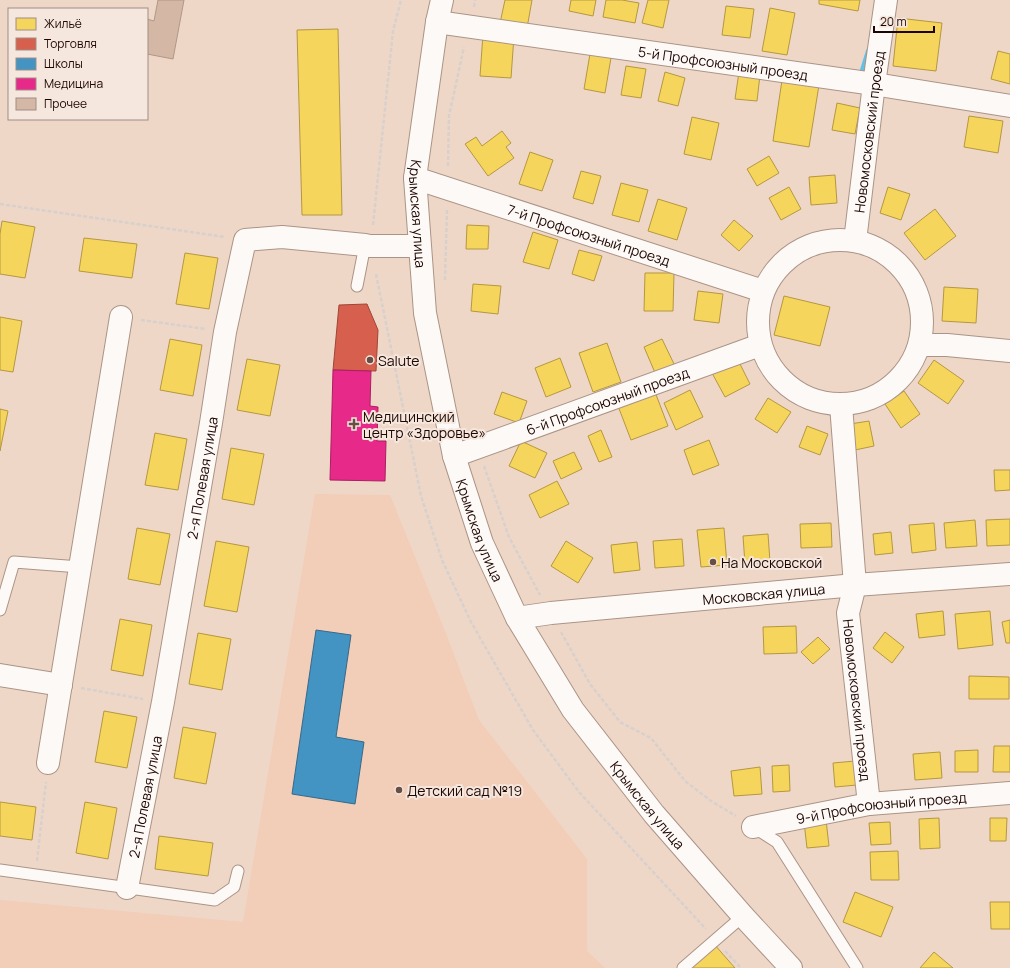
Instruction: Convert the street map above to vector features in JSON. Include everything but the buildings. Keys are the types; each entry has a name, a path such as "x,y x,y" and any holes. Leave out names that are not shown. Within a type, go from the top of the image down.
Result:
{"street":[{"name":"Крымская улица","path":"442,0 437,22 415,178 419,246 425,313 454,456 482,543 517,618 573,710 654,814 743,916 791,968"},
{"name":"Новомосковский проезд","path":"855,241 886,0"},
{"name":"5-й Профсоюзный проезд","path":"437,22 874,84 1010,106"},
{"name":"7-й Профсоюзный проезд","path":"415,178 763,291"},
{"path":"245,240 282,237 365,244 370,246 419,246"},
{"name":"2-я Полевая улица","path":"127,888 163,702 212,423 225,332 245,240"},
{"path":"827,240 855,241 887,254 911,278 922,311 920,345 903,376 875,397 841,405 806,398 777,377 760,345 757,318 763,291 778,267 800,250 827,240"},
{"path":"48,763 121,316"},
{"name":"6-й Профсоюзный проезд","path":"454,456 760,345"},
{"path":"920,345 947,345 1010,351"},
{"name":"Новомосковский проезд","path":"841,405 855,585 848,613 869,804"},
{"name":"Московская улица","path":"517,618 551,613 855,585 1010,574"},
{"path":"0,675 60,685"},
{"name":"9-й Профсоюзный проезд","path":"753,827 869,804 1010,793"}],"lane":[{"path":"357,286 365,244"},
{"path":"0,610 14,562 80,567"},
{"path":"753,827 777,842 857,968"},
{"path":"0,870 215,900 234,887 238,871"},
{"path":"683,968 743,916"}],"path":[{"path":"0,204 245,240"},
{"path":"121,316 225,332"},
{"path":"60,685 163,702"},
{"path":"36,875 48,763"}],"shaded area":[{"name":"Детский сад №19","path":"315,494 390,495 479,720 587,859 587,951 605,968 0,968 0,900 243,922"}],"waterway":[{"path":"863,70 869,51"}],"place":[{"name":"Salute","path":"370,360"},
{"name":"Медицинский центр «Здоровье»","path":"354,424"},
{"name":"На Московской","path":"713,562"},
{"name":"Детский сад №19","path":"399,790"}]}
